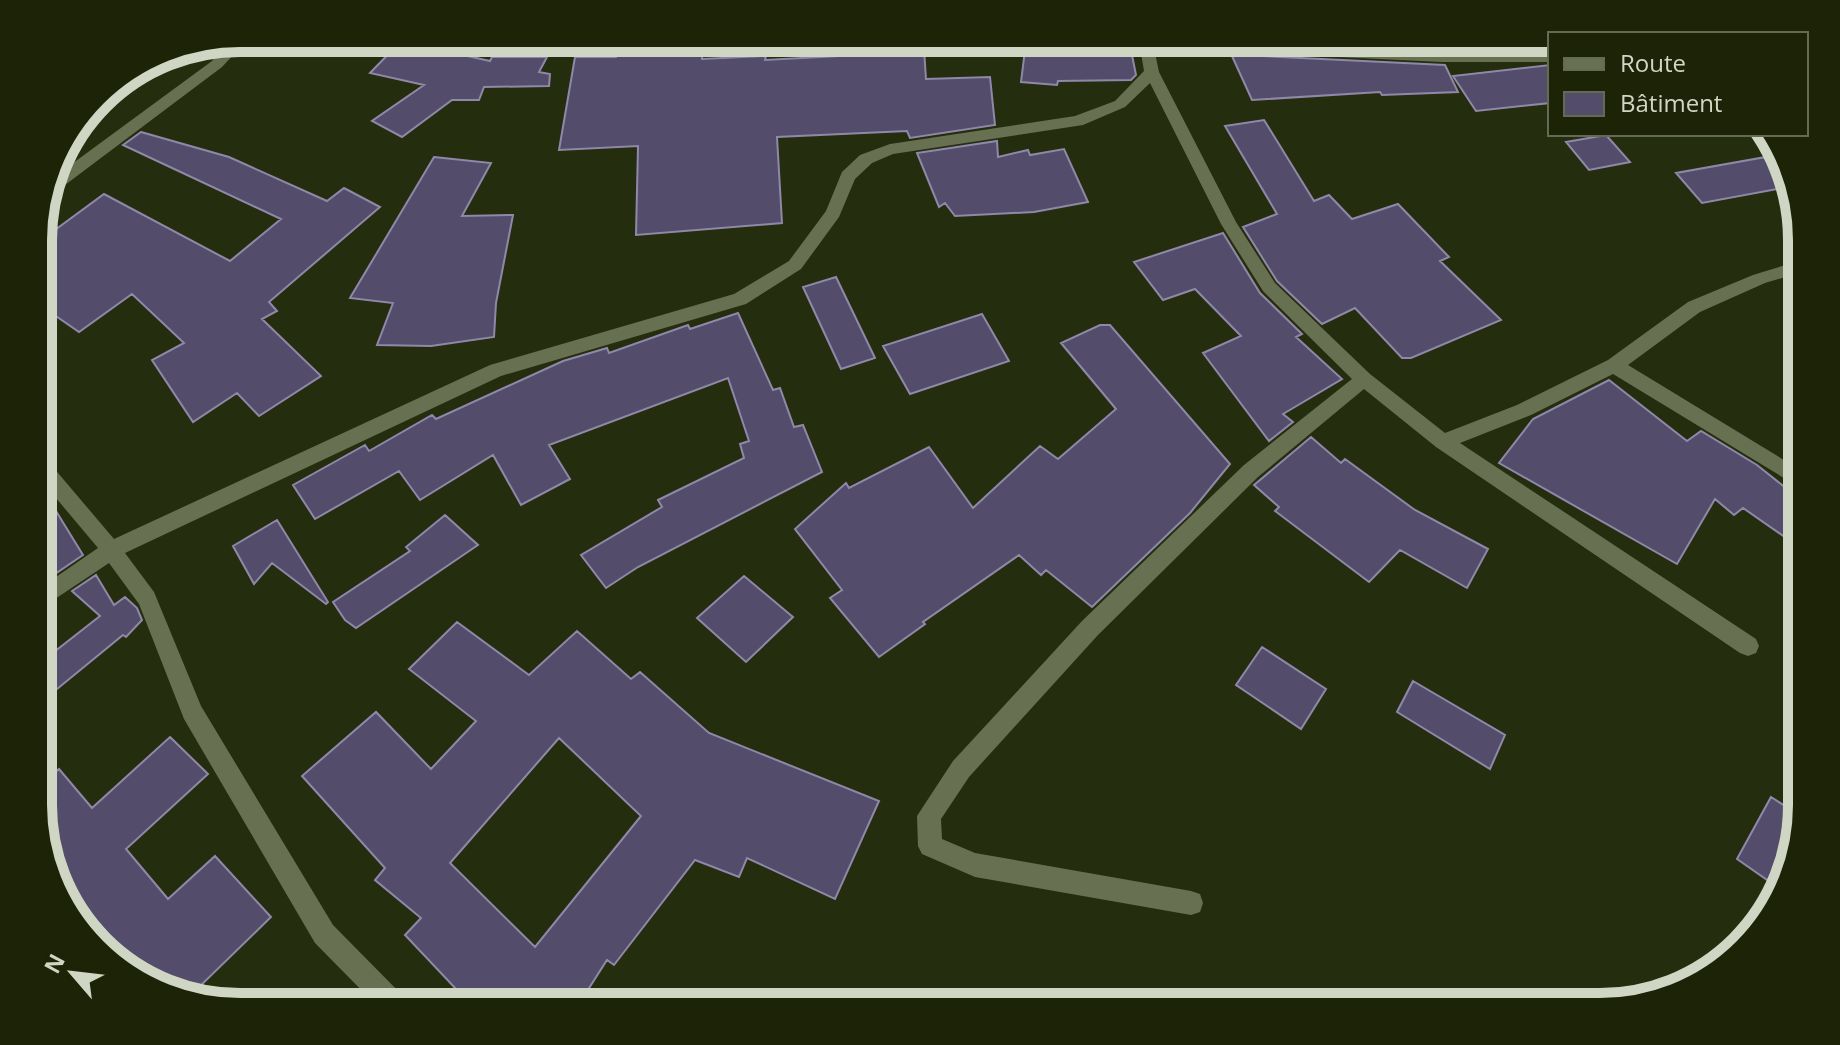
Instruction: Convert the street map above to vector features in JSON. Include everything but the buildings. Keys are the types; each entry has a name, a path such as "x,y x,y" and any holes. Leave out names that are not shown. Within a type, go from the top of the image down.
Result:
{"street":[{"path":"1148,52 1152,72 1229,224 1269,287 1364,379 1443,442 1748,646"},
{"path":"1355,52 1442,57 1548,57"},
{"path":"62,179 228,53"},
{"path":"52,592 111,550 496,370 740,299 795,265 833,213 848,176 866,159 890,149 1078,121 1120,104 1152,72"},
{"path":"1443,442 1524,410 1614,365 1694,307 1788,270"},
{"path":"1614,365 1788,472"},
{"path":"1191,903 975,865 930,846 929,816 961,769 1090,628 1251,471 1364,379"},
{"path":"52,480 111,550 147,599 192,712 324,934 382,993"}]}
